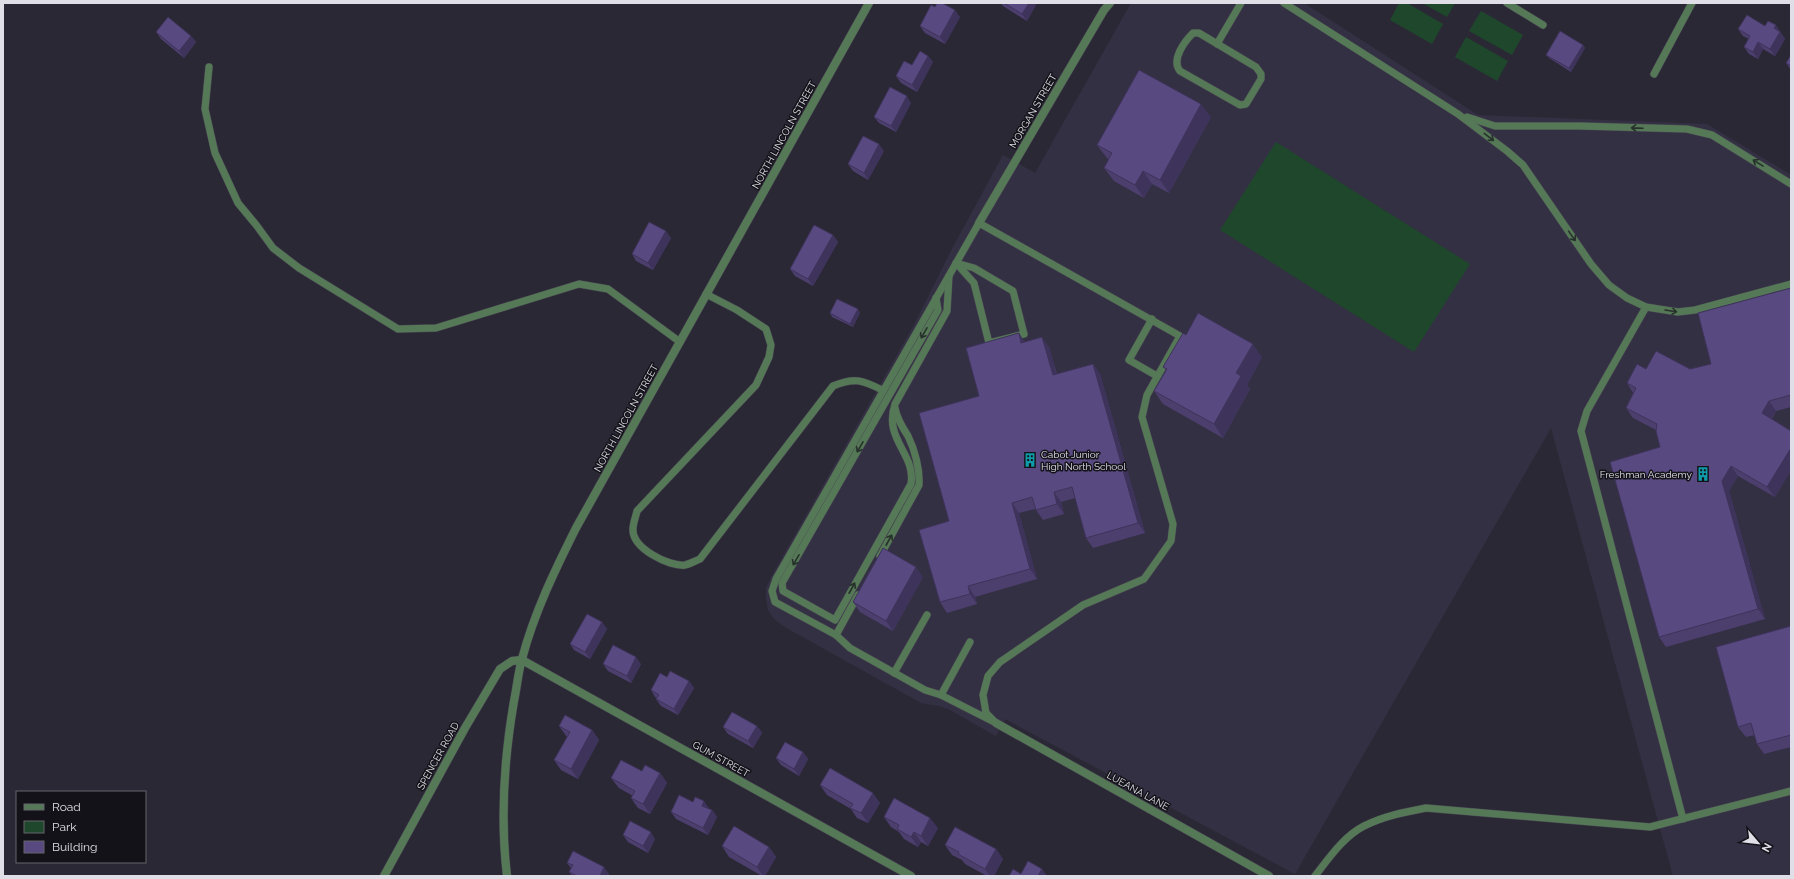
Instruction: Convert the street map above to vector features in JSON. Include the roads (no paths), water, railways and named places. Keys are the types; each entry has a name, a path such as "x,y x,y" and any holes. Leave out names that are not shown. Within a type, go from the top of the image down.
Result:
{"street":[{"name":"NORTH LINCOLN STREET","path":"507,876 503,791 509,731 522,660 544,594 573,534 869,3"},
{"name":"MORGAN STREET","path":"979,223 1105,7 1110,3"},
{"name":"SPENCER ROAD","path":"384,876 465,728 500,669 512,661 522,660"},
{"name":"GUM STREET","path":"522,660 911,876"},
{"name":"LUEANA LANE","path":"996,723 1269,876"}],"lane":[{"path":"1217,44 1241,3"},
{"path":"1284,3 1458,114 1523,165 1591,264 1609,285 1627,298 1646,307 1678,312 1696,310 1791,284"},
{"path":"1507,3 1544,25"},
{"path":"1654,74 1692,3"},
{"path":"1193,33 1199,33 1217,44 1256,67 1261,74 1262,79 1246,104 1240,105 1180,71 1177,67 1176,61 1188,38 1193,33"},
{"path":"209,67 205,109 215,153 238,203 257,226 272,248 299,268 398,329 436,328 578,284 608,289 680,342"},
{"path":"1458,114 1495,126 1607,127 1687,129 1701,131 1712,135 1791,184"},
{"path":"979,223 1180,336 1147,395 1142,417 1173,524 1171,541 1144,579 1084,605 1000,662 988,676 983,696 986,713 996,723 941,694 924,690 850,648 836,636 775,602 772,591 776,579 882,390 979,223"},
{"path":"956,262 974,268 1013,291 1024,334 989,343 974,283 956,262"},
{"path":"936,298 938,310 782,583 783,590 835,620 911,484 912,475 910,467 892,428 892,413 895,404 948,311 949,274"},
{"path":"706,294 737,310 766,329 771,345 770,357 756,385 637,511 632,530 637,541 644,550 669,563 685,565 700,559 834,386 847,380 866,381 882,390"},
{"path":"1646,307 1587,411 1581,431 1683,819"},
{"path":"1152,319 1129,360 1158,376"},
{"path":"878,560 919,484 920,475 908,438 896,415 895,404"},
{"path":"836,636 862,587"},
{"path":"894,673 927,615"},
{"path":"941,694 970,642"},
{"path":"1315,876 1340,844 1363,826 1392,814 1426,808 1650,827 1791,791"}],"place":[{"name":"Cabot Junior High North School","path":"1030,460"},
{"name":"Freshman Academy","path":"1703,474"}]}
